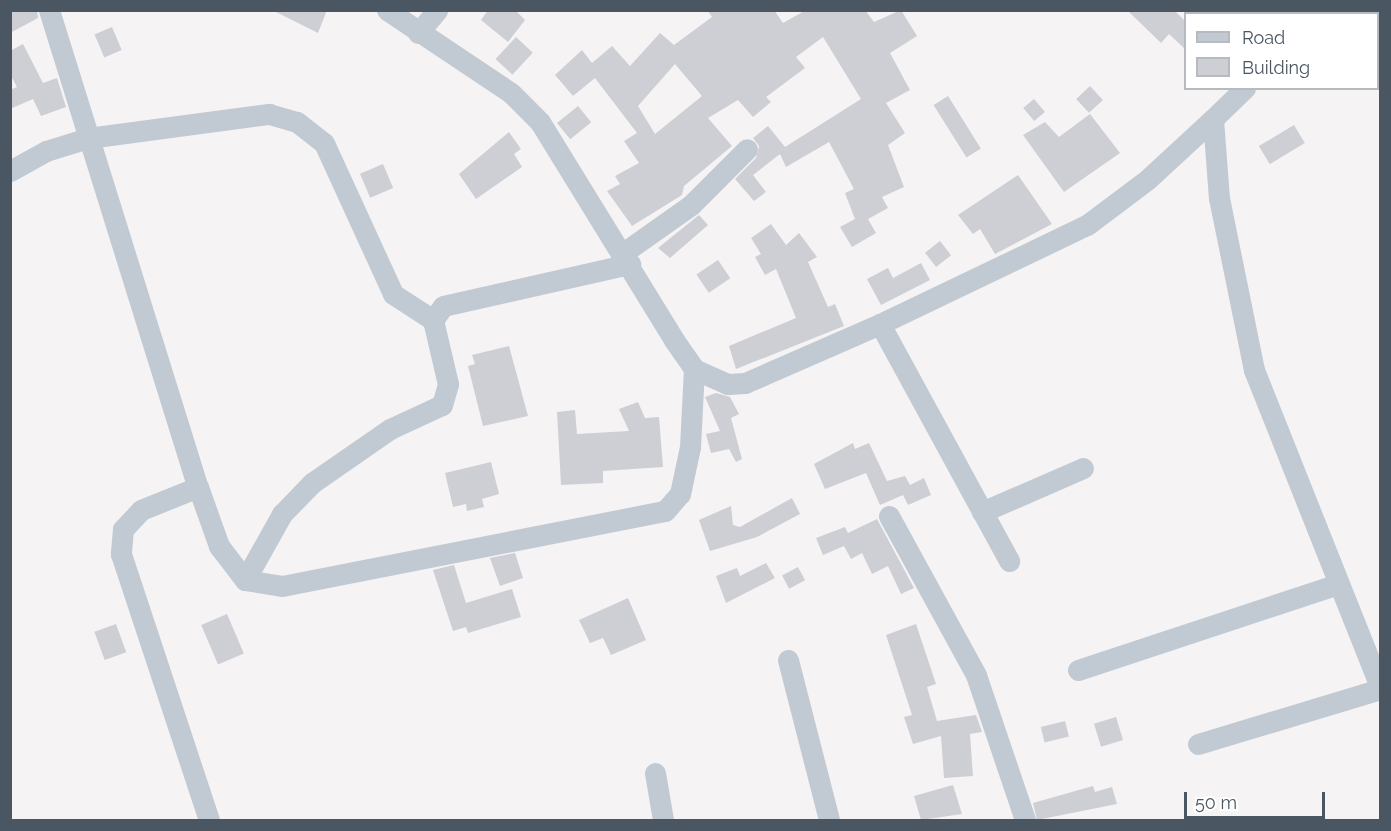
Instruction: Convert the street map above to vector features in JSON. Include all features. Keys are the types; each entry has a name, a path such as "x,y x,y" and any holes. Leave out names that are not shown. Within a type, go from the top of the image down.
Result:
{"street":[{"path":"49,10 198,487 219,546 245,580 282,586 636,521 665,511 681,494 690,447 694,369"},
{"path":"387,10 418,33 511,93 540,122 694,369 707,378 746,383 880,324 1087,225 1148,179 1243,90"},
{"path":"418,33 437,10"},
{"path":"10,171 46,151 88,138 269,114 297,122 324,143 393,294 433,320 448,384 442,405 390,429 312,483 282,514 245,580"},
{"path":"1198,744 1380,687 1254,370 1219,198 1213,119"},
{"path":"433,320 443,306 626,259 691,205 747,149"},
{"path":"880,324 1009,561"},
{"path":"982,512 1083,468"},
{"path":"198,487 141,510 123,529 122,554 209,820"},
{"path":"889,516 976,675 1025,820"},
{"path":"1078,670 1338,584"},
{"path":"788,660 830,820"},
{"path":"655,773 663,820"}],"building":[{"path":"10,10 37,10 38,18 10,33"},
{"path":"272,10 327,10 318,33"},
{"path":"488,10 515,10 525,20 508,42 481,20"},
{"path":"707,10 774,10 783,23 806,10 865,10 874,22 901,10 917,36 890,53 910,90 886,103 905,133 888,145 904,187 882,197 888,208 868,219 876,233 852,247 840,227 855,219 845,193 854,189 829,142 786,167 780,154 753,175 766,192 754,201 735,179 756,158 759,146 753,138 768,126 785,147 861,99 823,37 796,57 805,68 766,97 771,102 753,117 738,100 708,118 732,146 684,186 682,195 632,226 607,191 620,184 615,176 639,163 624,141 637,133 595,78 573,96 555,75 582,50 592,63 612,46 630,66 660,33 674,45 712,17","holes":["675,64 702,96 655,134 638,106"]},
{"path":"1127,10 1174,10 1184,20 1184,48 1169,34 1161,43"},
{"path":"112,27 122,50 104,57 95,34"},
{"path":"516,37 533,53 512,75 496,59"},
{"path":"23,44 43,83 57,78 66,107 41,116 33,99 10,109 10,90 17,87 10,74 10,51"},
{"path":"1090,86 1103,100 1089,113 1076,99"},
{"path":"948,96 981,149 966,158 934,105"},
{"path":"1034,99 1045,112 1034,121 1023,108"},
{"path":"578,106 591,122 570,139 557,123"},
{"path":"1090,114 1120,153 1064,192 1023,135 1045,122 1059,137"},
{"path":"1294,125 1305,143 1270,164 1259,146"},
{"path":"509,132 521,149 514,154 522,167 476,199 459,174"},
{"path":"383,164 393,188 370,198 360,174"},
{"path":"1018,175 1052,224 995,254 980,229 973,234 958,215"},
{"path":"699,215 708,225 670,258 658,248"},
{"path":"771,224 786,245 799,233 817,257 808,262 828,307 835,304 844,326 736,369 729,346 796,318 776,269 765,275 755,257 761,254 751,238"},
{"path":"940,241 951,255 936,267 925,253"},
{"path":"718,260 730,278 709,293 696,275"},
{"path":"921,263 930,280 881,305 867,279 888,268 893,278"},
{"path":"509,346 528,416 483,426 468,366 475,364 472,355"},
{"path":"716,393 730,397 739,414 731,418 742,459 736,462 729,449 711,453 706,434 720,431 705,397"},
{"path":"638,402 645,418 659,417 663,467 603,471 603,483 561,485 557,412 575,410 577,434 629,431 619,409"},
{"path":"853,443 855,449 869,443 887,481 905,476 910,485 924,478 931,495 908,505 903,495 880,505 866,473 825,489 814,464"},
{"path":"491,462 499,494 482,499 484,507 467,511 466,504 453,507 445,473"},
{"path":"792,498 800,514 757,537 710,551 699,520 731,506 733,525 740,527"},
{"path":"877,519 914,588 901,594 888,566 872,574 862,553 851,559 844,546 823,555 816,538 845,527 848,533"},
{"path":"515,553 523,578 500,586 490,558"},
{"path":"766,563 775,578 726,603 716,576 737,568 740,576"},
{"path":"454,565 466,603 512,589 521,617 468,633 466,627 453,631 433,570"},
{"path":"798,567 805,580 789,589 782,575"},
{"path":"628,598 646,640 611,655 603,638 590,643 579,620"},
{"path":"227,614 244,654 218,665 201,625"},
{"path":"116,624 126,652 105,660 94,632"},
{"path":"916,624 936,684 927,687 937,721 976,715 982,732 970,734 973,776 944,778 941,736 913,744 904,717 912,715 886,635"},
{"path":"1116,717 1123,740 1101,747 1094,724"},
{"path":"1065,721 1069,737 1045,743 1041,727"},
{"path":"953,785 962,814 921,820 914,796"},
{"path":"1093,786 1095,792 1112,787 1117,804 1037,820 1033,803"}]}
